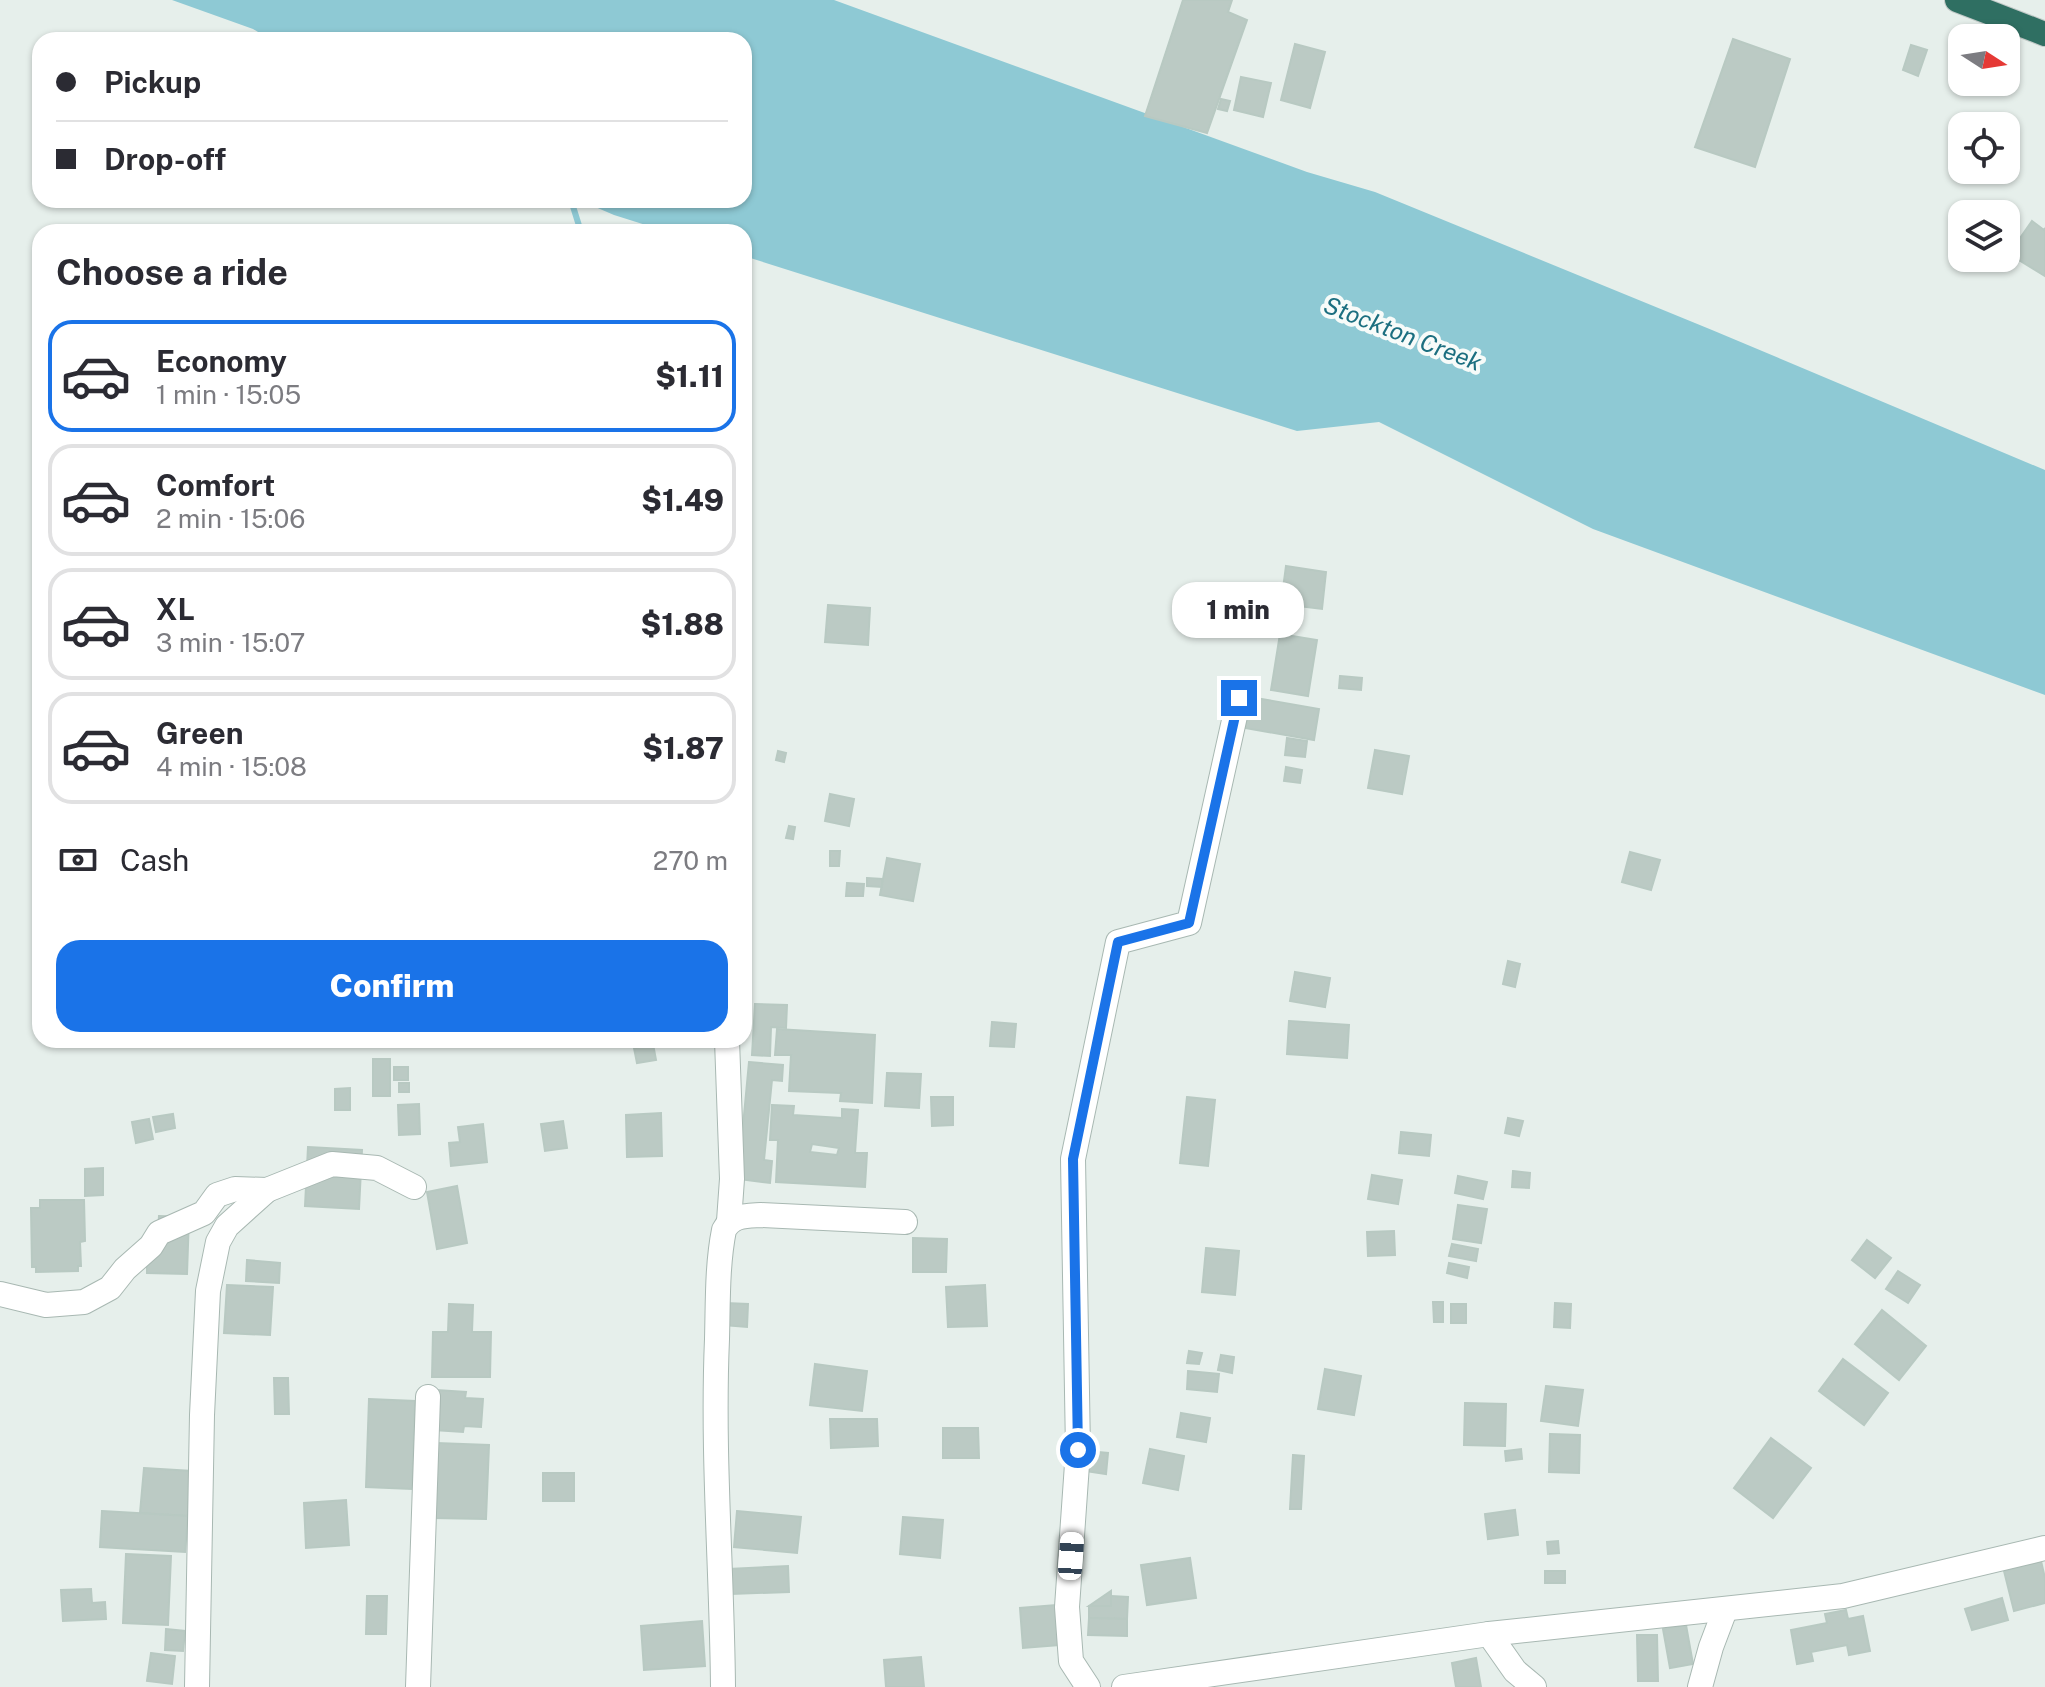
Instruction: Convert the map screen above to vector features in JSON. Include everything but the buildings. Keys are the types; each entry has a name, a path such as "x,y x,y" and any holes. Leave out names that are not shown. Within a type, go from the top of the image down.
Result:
{"highway":[{"path":"1957,0 1984,5 2045,34"}],"street":[{"path":"1088,1687 1071,1661 1067,1607 1078,1450 1073,1159 1118,942 1189,923 1239,698"},
{"path":"723,1687 714,1434 721,1243 729,1221 732,1179 727,1048"},
{"path":"197,1687 202,1415 208,1291 218,1242 227,1226 267,1190 332,1164 377,1168 414,1187"},
{"path":"0,1294 46,1305 84,1302 110,1288 125,1269 151,1246 159,1233 204,1213 217,1195 235,1189 267,1190"},
{"path":"729,1221 742,1216 761,1215 905,1222"},
{"path":"418,1687 428,1397"},
{"path":"1124,1687 1489,1634 1843,1596 2045,1548"},
{"path":"1700,1687 1725,1610"},
{"path":"1489,1634 1515,1671 1534,1687"}],"water":[{"name":"Stockton Creek","path":"172,0 834,0 1307,172 1375,192 2045,470 2045,695 1593,529 1379,422 1297,431 752,259 752,224 643,224 598,208 752,208 752,32 258,32"}],"waterway":[{"path":"574,208 578,224"}],"route":[{"path":"1078,1450 1073,1159 1118,942 1189,923 1239,698"}]}
